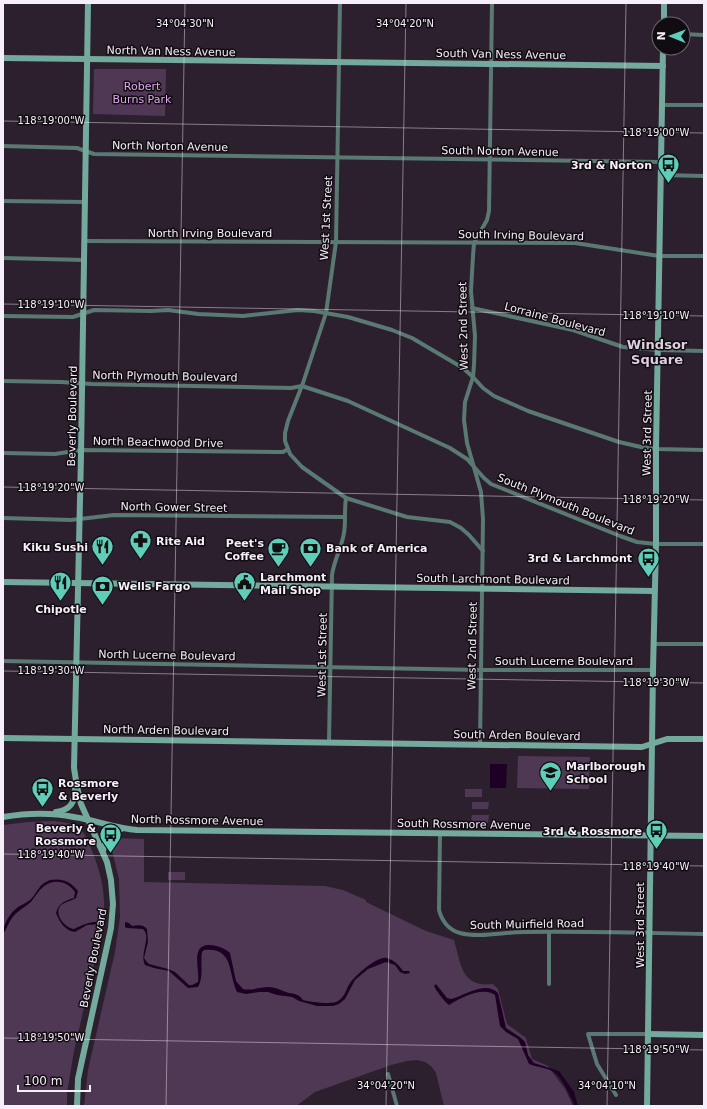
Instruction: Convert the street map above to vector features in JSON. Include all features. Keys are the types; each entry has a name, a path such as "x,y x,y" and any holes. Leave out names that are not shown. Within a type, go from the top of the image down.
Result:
{"main road":[{"name":"Beverly Boulevard","path":"77,1106 78,1079 112,919 112,885 107,862 79,796 74,768 80,519 88,3"},
{"path":"664,3 664,16"},
{"name":"West 3rd Street","path":"647,1106 663,56"},
{"name":"North Van Ness Avenue","path":"3,58 339,62"},
{"name":"South Van Ness Avenue","path":"339,62 662,66"},
{"name":"South Larchmont Boulevard","path":"3,582 654,591"},
{"name":"North Arden Boulevard","path":"3,738 329,742"},
{"name":"South Arden Boulevard","path":"329,742 642,747 667,739 704,739"},
{"path":"44,814 65,811 72,805 75,796 74,768"},
{"name":"North Rossmore Avenue","path":"3,817 44,814 76,817 123,829 137,830 320,833"},
{"path":"103,851 106,840 109,836 123,829"},
{"name":"South Rossmore Avenue","path":"320,833 704,836"},
{"path":"648,1034 704,1035"}],"street":[{"name":"West 1st Street","path":"288,449 285,441 285,433 326,313 336,242 340,3"},
{"name":"West 2nd Street","path":"480,744 484,519 481,492 467,443 464,420 465,402 473,377 475,336 472,308 471,273 474,244 487,220 489,211 492,3"},
{"path":"691,34 704,35"},
{"path":"662,105 704,106"},
{"name":"North Norton Avenue","path":"3,146 76,148 86,150 94,154 338,158"},
{"name":"South Norton Avenue","path":"338,158 661,162"},
{"path":"661,175 704,176"},
{"path":"3,201 85,202"},
{"name":"North Irving Boulevard","path":"84,241 336,242"},
{"name":"South Irving Boulevard","path":"336,242 474,244 575,243 660,256 704,256"},
{"path":"3,258 84,260"},
{"name":"Lorraine Boulevard","path":"472,308 573,330 623,346 658,350 704,351"},
{"path":"3,316 74,317 94,310 168,310 198,314 243,316 298,310 326,313 370,322 412,338 463,368 483,388 494,396 528,411 619,442 641,447 656,449 704,450"},
{"name":"North Plymouth Boulevard","path":"3,381 291,388 302,386"},
{"name":"South Plymouth Boulevard","path":"302,386 348,401 450,448 466,459 491,484 620,536 637,542 656,544 704,544"},
{"path":"288,449 290,454 308,473 346,498 407,517 450,522 461,528 469,535 483,551"},
{"name":"North Beachwood Drive","path":"3,453 55,454 81,450 283,452 288,449"},
{"name":"West 1st Street","path":"329,742 331,587 333,569 344,533 346,498"},
{"name":"North Gower Street","path":"3,518 80,519 114,516 344,517"},
{"path":"653,644 704,644"},
{"name":"North Lucerne Boulevard","path":"3,661 331,666"},
{"name":"South Lucerne Boulevard","path":"331,666 481,670 653,670"},
{"name":"South Muirfield Road","path":"440,834 439,910 443,920 456,932 471,934 508,932 704,934"},
{"path":"549,932 549,984"},
{"path":"616,1095 597,1064 588,1034 648,1034"},
{"path":"388,1074 396,1106"}],"green space":[{"name":"Robert Burns Park","path":"94,69 166,69 165,116 93,114"},
{"path":"518,756 590,757 589,789 517,788"},
{"path":"93,781 110,781 110,789 93,789"},
{"path":"465,789 482,789 482,797 465,797"},
{"path":"472,802 489,802 488,809 472,809"},
{"path":"472,815 489,815 488,823 471,822"},
{"path":"54,821 76,826 83,832 88,840 100,875 104,894 103,925 74,1051 67,1093 67,1106 3,1106 3,825"},
{"path":"114,838 144,839 144,882 325,886 343,890 366,900 366,902 426,931 454,940 461,966 468,978 474,982 482,984 493,984 498,989 507,1024 526,1038 532,1059 548,1066 565,1089 573,1106 444,1106 436,1073 431,1066 425,1062 417,1060 391,1065 315,1092 296,1106 84,1106 88,1070 115,952 120,917 119,879 110,842"},
{"path":"168,872 185,872 185,880 168,880"}],"shaded area":[{"path":"490,764 507,764 506,788 490,788"},
{"path":"58,879 66,881 78,891 76,898 61,905 58,912 61,920 67,926 74,929 90,923 101,922 101,924 87,925 75,932 65,928 56,913 62,903 74,898 75,892 64,883 51,882 38,892 31,902 16,913 3,934 3,930 12,912 27,902 41,886 50,880"},
{"path":"125,922 132,926 138,925 147,929 148,942 144,958 149,964 175,972 189,985 198,982 198,954 203,946 209,945 220,947 230,953 236,981 243,989 274,988 297,995 303,1000 311,1002 327,1003 338,1001 357,975 372,963 383,958 392,960 403,971 409,971 410,973 405,974 400,972 395,965 386,962 368,969 355,980 345,999 339,1004 333,1006 317,1006 299,1001 292,997 268,992 246,994 237,992 231,970 225,957 221,953 214,950 204,950 202,952 200,983 198,987 188,988 169,971 145,965 143,956 146,941 145,933 143,929 125,927"},
{"path":"436,984 447,998 451,999 481,988 493,989 498,993 506,1028 525,1042 528,1055 534,1063 559,1071 574,1092 578,1106 575,1106 558,1076 550,1070 529,1064 518,1039 506,1032 500,1026 495,995 478,992 465,996 449,1005 435,988 434,986"}],"place":[{"name":"3rd & Norton","path":"668,184"},
{"name":"Rite Aid","path":"141,560"},
{"name":"Kiku Sushi","path":"103,566"},
{"name":"Peet's Coffee","path":"279,568"},
{"name":"Bank of America","path":"311,568"},
{"name":"3rd & Larchmont","path":"648,578"},
{"name":"Chipotle","path":"61,602"},
{"name":"Larchmont Mail Shop","path":"245,602"},
{"name":"Wells Fargo","path":"103,606"},
{"name":"Marlborough School","path":"551,792"},
{"name":"Rossmore & Beverly","path":"43,808"},
{"name":"3rd & Rossmore","path":"657,850"},
{"name":"Beverly & Rossmore","path":"111,854"}],"district":[{"name":"Windsor Square","path":"657,352"}]}
